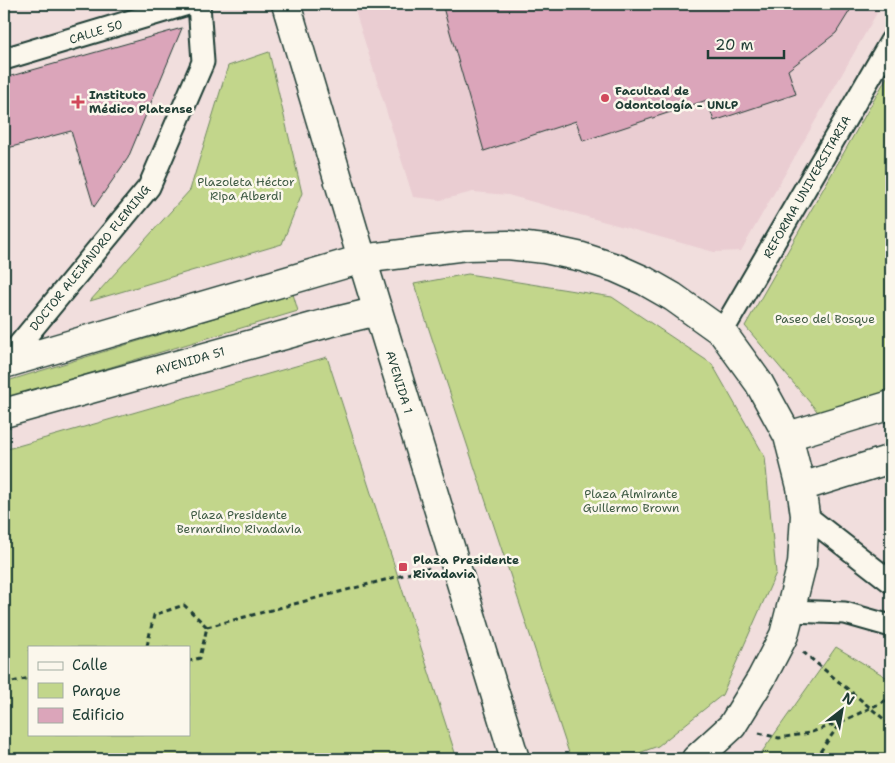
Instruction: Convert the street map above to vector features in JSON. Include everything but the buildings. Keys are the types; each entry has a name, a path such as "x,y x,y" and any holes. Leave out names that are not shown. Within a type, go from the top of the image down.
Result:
{"main road":[{"name":"AVENIDA 1","path":"286,4 515,759"},
{"path":"4,364 362,259 466,246 508,245 573,255 616,268 673,296 722,332 759,382 788,436 801,487 805,515 802,564 787,623 761,678 732,726 696,759"},
{"name":"AVENIDA 51","path":"4,413 324,324 378,311"},
{"path":"788,436 891,405"},
{"path":"801,487 891,458"}],"street":[{"name":"CALLE 50","path":"4,60 188,4"},
{"name":"DOCTOR ALEJANDRO FLEMING","path":"4,364 149,187 203,62 199,4"},
{"name":"REFORMA UNIVERSITARIA","path":"722,332 891,41"},
{"path":"805,515 891,582"},
{"path":"787,623 845,613 891,626"}],"path":[{"path":"207,627 455,562"},
{"path":"146,646 154,615 184,605 207,627"},
{"path":"787,623 870,709 891,725"},
{"path":"190,661 200,658 207,627"},
{"path":"4,684 28,678"},
{"path":"732,726 779,738 809,733 840,722 891,698"},
{"path":"815,759 840,722"}],"shaded area":[{"name":"Facultad de Odontología - UNLP","path":"353,4 882,4 741,251 714,252 508,195 473,192 441,200 413,197"}],"green space":[{"name":"Plazoleta Héctor Ripa Alberdi","path":"269,52 302,193 282,244 90,301 190,190 228,66"},
{"name":"Paseo del Bosque","path":"891,70 891,397 823,418 745,326"},
{"name":"Plaza Almirante Guillermo Brown","path":"468,274 612,297 712,364 765,457 776,573 722,695 658,746 623,759 571,759 414,284"},
{"path":"293,294 298,311 4,399 4,382"},
{"name":"Plaza Presidente Bernardino Rivadavia","path":"327,357 457,759 4,759 4,450"},
{"path":"836,647 891,680 891,759 757,759"}],"place":[{"name":"Facultad de Odontología - UNLP","path":"605,98"},
{"name":"Instituto Médico Platense","path":"78,102"},
{"name":"Plaza Presidente Rivadavia","path":"403,567"}]}
